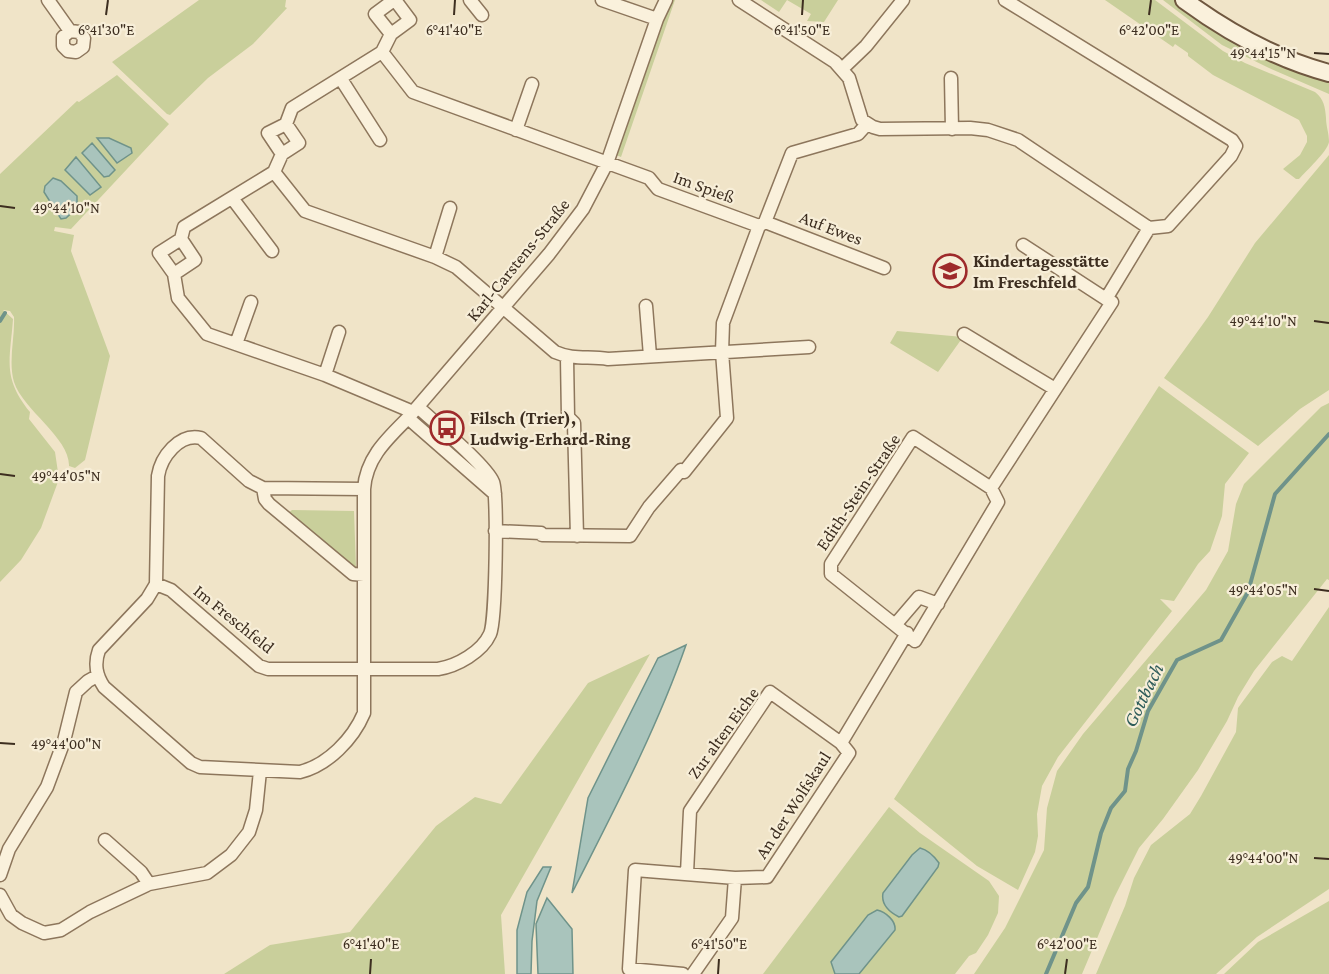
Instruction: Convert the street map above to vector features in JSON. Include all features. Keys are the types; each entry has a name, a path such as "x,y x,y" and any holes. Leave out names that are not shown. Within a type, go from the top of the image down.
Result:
{"main road":[{"path":"1184,0 1247,41 1274,54 1329,73"}],"street":[{"path":"48,0 70,31"},
{"path":"282,154 268,133 286,124 292,108 382,52 391,34 410,20 394,0 375,14 391,34"},
{"path":"470,0 482,15"},
{"path":"602,0 658,17"},
{"name":"Karl-Carstens-Straße","path":"658,17 660,0"},
{"name":"Karl-Carstens-Straße","path":"97,676 107,691 191,763 200,767 300,772 310,770 323,762 351,737 359,727 364,713 366,669 364,489 366,470 391,435 413,413 503,308 568,231 583,209 607,163 666,0"},
{"path":"739,0 843,69 849,78 858,113 867,124 880,129 988,130 1018,140 1149,228 1168,226 1231,156 1236,146 1232,140 1005,0"},
{"path":"843,69 866,46 903,0"},
{"name":"Im Spieß","path":"382,52 413,92 649,178 658,189 762,224"},
{"path":"951,78 952,129"},
{"path":"341,79 380,140"},
{"path":"516,130 532,84"},
{"path":"286,124 299,143 282,154 274,172 184,227 181,239 159,253 174,274 178,298 207,334 325,375 413,413"},
{"path":"495,531 541,533 542,536 630,536 649,507 681,470 684,472 727,418 722,352 723,323 792,153 858,134 867,124"},
{"path":"274,172 305,211 435,257 456,267 555,352 567,358 809,347"},
{"path":"232,198 272,251"},
{"path":"435,257 450,208"},
{"name":"Auf Ewes","path":"762,224 884,268"},
{"path":"1106,299 1149,228"},
{"path":"174,274 195,260 181,239"},
{"path":"938,604 919,597 895,625 915,640 938,604 998,502 991,488 1112,302 1023,244"},
{"path":"236,344 251,302"},
{"path":"646,306 650,356"},
{"path":"325,375 339,332"},
{"path":"964,334 1054,390"},
{"path":"567,358 568,417 574,423 577,536"},
{"name":"Im Freschfeld","path":"156,584 171,590 259,666 268,669 445,668 480,648 489,636 494,616 495,494 493,483 483,468 413,413"},
{"name":"Edith-Stein-Straße","path":"895,625 831,573 831,564 913,437 991,488"},
{"path":"0,875 9,849 47,787 64,741 76,692 97,676 96,664 99,650 147,599 156,584 158,476 162,463 176,446 187,438 201,438 249,482 263,488 364,489"},
{"path":"263,488 265,499 270,504 353,574 364,575"},
{"name":"An der Wolfskaul","path":"683,974 628,969 635,870 735,878 767,877 849,753 841,743 907,633"},
{"name":"Zur alten Eiche","path":"687,873 690,811 770,692 841,743"},
{"path":"0,895 11,915 44,933 61,930 90,912 149,884 207,873 231,855 249,832 256,810 260,771"},
{"path":"105,840 141,872 149,884"},
{"path":"693,974 732,918 735,878"}],"green space":[{"path":"199,0 286,0 285,7 287,8 253,44 208,78 170,115 112,62"},
{"path":"670,0 675,0 621,157 616,155"},
{"path":"761,0 787,0 779,12"},
{"path":"787,0 838,0 824,22 807,21 811,14"},
{"path":"1105,0 1155,0 1223,51 1245,63 1315,92 1322,100 1325,110 1329,142 1324,151 1299,179 1296,179 1283,169 1300,155 1307,142 1307,136 1299,120 1213,75 1188,56 1188,53 1175,44 1173,47"},
{"path":"1163,0 1176,0 1211,27 1269,60 1329,82 1329,94 1222,45"},
{"path":"117,75 169,124 71,229 55,227 54,231 74,235 71,251 110,356 85,460 75,468 69,466 62,445 27,403 14,382 12,366 14,317 10,311 3,310 13,319 10,368 15,389 30,412 29,419 55,452 59,479 41,528 21,560 0,582 0,174 77,101 79,102"},
{"path":"1329,155 1329,390 1300,409 1258,446 1164,378 1208,317 1255,243"},
{"path":"897,331 963,337 938,372 890,343"},
{"path":"1159,386 1249,453 1225,484 1222,516 1210,551 1198,564 1174,601 1160,599 1172,611 1058,757 1042,786 1037,814 1038,836 1035,852 1018,890 977,866 894,799"},
{"path":"1329,403 1329,580 1327,579 1254,671 1198,770 1139,848 1114,898 1082,974 974,974 1005,928 1044,850 1047,808 1057,771 1083,734 1206,590 1228,551 1236,504 1244,484 1321,407"},
{"path":"292,510 354,511 356,568 352,569 287,514"},
{"path":"1329,607 1329,889 1257,937 1216,974 1096,974 1125,906 1134,878 1151,845 1190,814 1236,732 1238,708 1272,662 1282,656 1292,661"},
{"path":"650,654 501,915 505,974 224,974 270,945 350,932 436,826 475,797 501,804 588,683"},
{"path":"889,807 920,833 989,881 999,896 998,913 988,935 976,953 969,956 955,974 763,974"},
{"path":"1329,901 1329,974 1224,974 1258,942"}],"water":[{"path":"97,138 109,138 131,148 132,153 117,163"},
{"path":"92,143 115,170 109,176 104,177 82,153"},
{"path":"76,157 101,187 90,195 65,170"},
{"path":"53,178 61,181 77,196 77,208 66,218 61,219 44,192 45,186"},
{"path":"686,645 648,740 572,893 588,798 658,658"},
{"path":"920,848 933,856 939,863 938,867 899,917 892,913 883,901 883,893"},
{"path":"543,867 551,867 537,901 531,974 517,974 517,930 527,892"},
{"path":"547,898 572,929 573,974 538,974 536,924"},
{"path":"877,910 890,917 895,930 859,974 835,974 831,962 868,915"}],"waterway":[{"path":"0,321 5,313"},
{"name":"Gottbach","path":"1046,974 1076,903 1088,887 1101,833 1111,808 1125,791 1128,769 1148,711 1177,660 1221,640 1248,592 1275,494 1329,434"}],"place":[{"name":"Kindertagesstätte Im Freschfeld","path":"950,271"},
{"name":"Filsch (Trier), Ludwig-Erhard-Ring","path":"447,428"}]}
